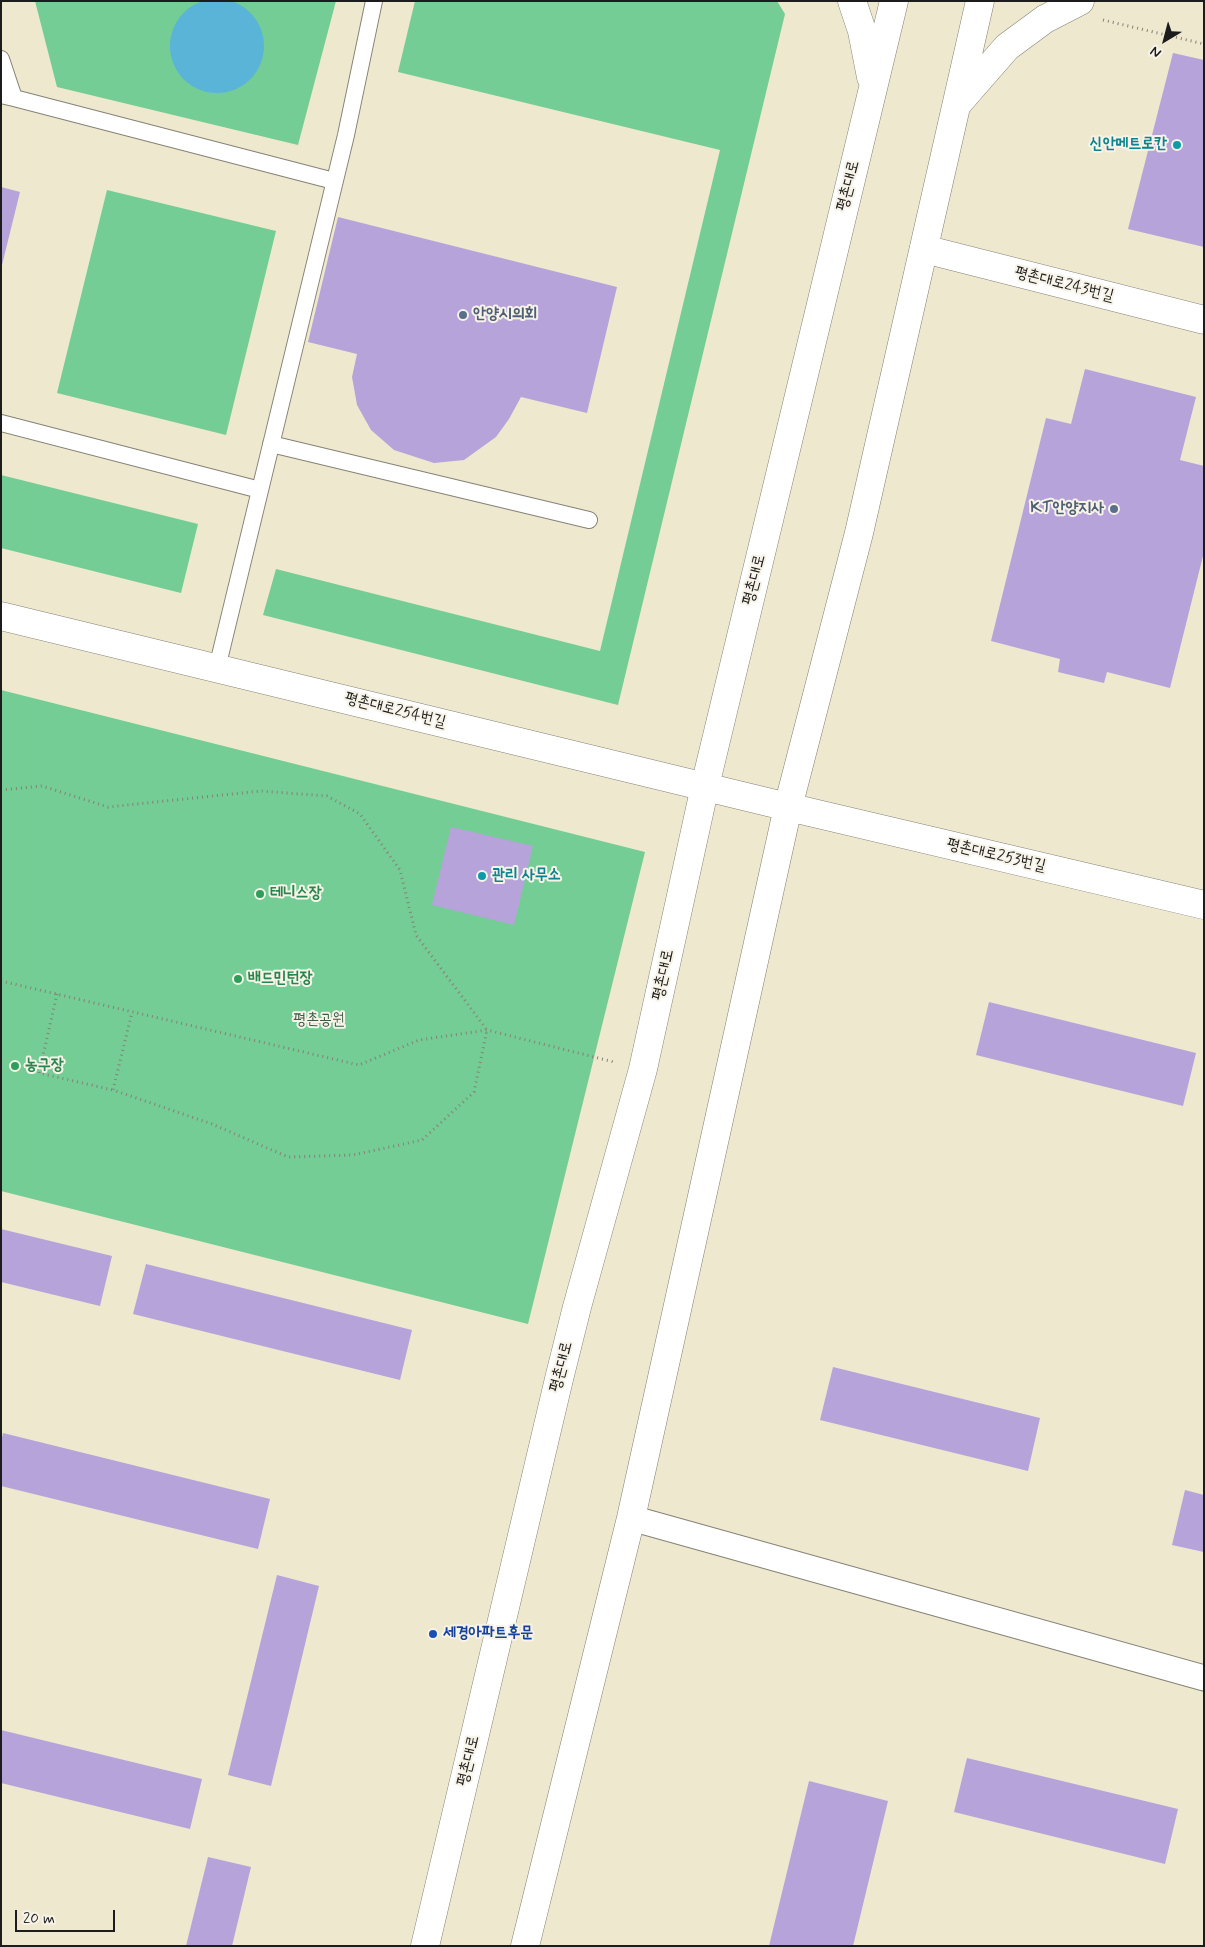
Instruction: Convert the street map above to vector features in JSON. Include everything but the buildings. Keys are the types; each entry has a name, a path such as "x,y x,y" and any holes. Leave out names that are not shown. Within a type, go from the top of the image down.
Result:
{"street":[{"path":"852,1 862,31 873,88"},
{"name":"평촌대로","path":"425,1946 559,1379 577,1307 644,1069 705,786 894,1"},
{"path":"526,1946 631,1518 788,807 859,533 980,1"},
{"path":"957,105 1007,47 1045,18 1070,6"},
{"name":"평촌대로243번길","path":"924,249 1204,320"},
{"name":"평촌대로254번길","path":"1,616 788,807"},
{"name":"평촌대로253번길","path":"788,807 1204,905"},
{"path":"631,1518 1204,1678"}],"lane":[{"path":"217,668 334,181 374,1"},
{"path":"1,58 7,97 334,181"},
{"path":"1,423 260,490"},
{"path":"271,444 589,520"}],"path":[{"path":"1070,6 1204,44"},
{"path":"1,790 42,786 108,808 261,791 327,796 360,814 400,870 416,936 487,1030 474,1092 422,1140 353,1155 288,1157 212,1124 113,1090 38,1073 57,994"},
{"path":"1,981 359,1065 419,1040 487,1030 644,1069"},
{"path":"113,1090 132,1012"}],"green space":[{"path":"35,1 336,1 298,145 57,87"},
{"path":"415,1 777,1 785,14 618,705 263,615 276,569 600,651 720,150 398,72"},
{"path":"107,190 276,231 226,435 57,393"},
{"path":"1,475 198,524 181,593 1,548"},
{"name":"평촌공원","path":"1,690 645,852 528,1324 1,1191"}],"water":[{"path":"217,-1 235,3 250,13 260,28 264,46 260,64 250,79 235,89 217,93 199,89 184,79 174,64 170,46 174,28 184,13 199,3"}],"place":[{"name":"신안메트로칸","path":"1177,145"},
{"name":"안양시의회","path":"463,315"},
{"name":"KT안양지사","path":"1114,509"},
{"name":"관리 사무소","path":"482,876"},
{"name":"테니스장","path":"260,894"},
{"name":"배드민턴장","path":"238,979"},
{"name":"농구장","path":"15,1066"},
{"name":"세경아파트후문","path":"433,1634"}]}
